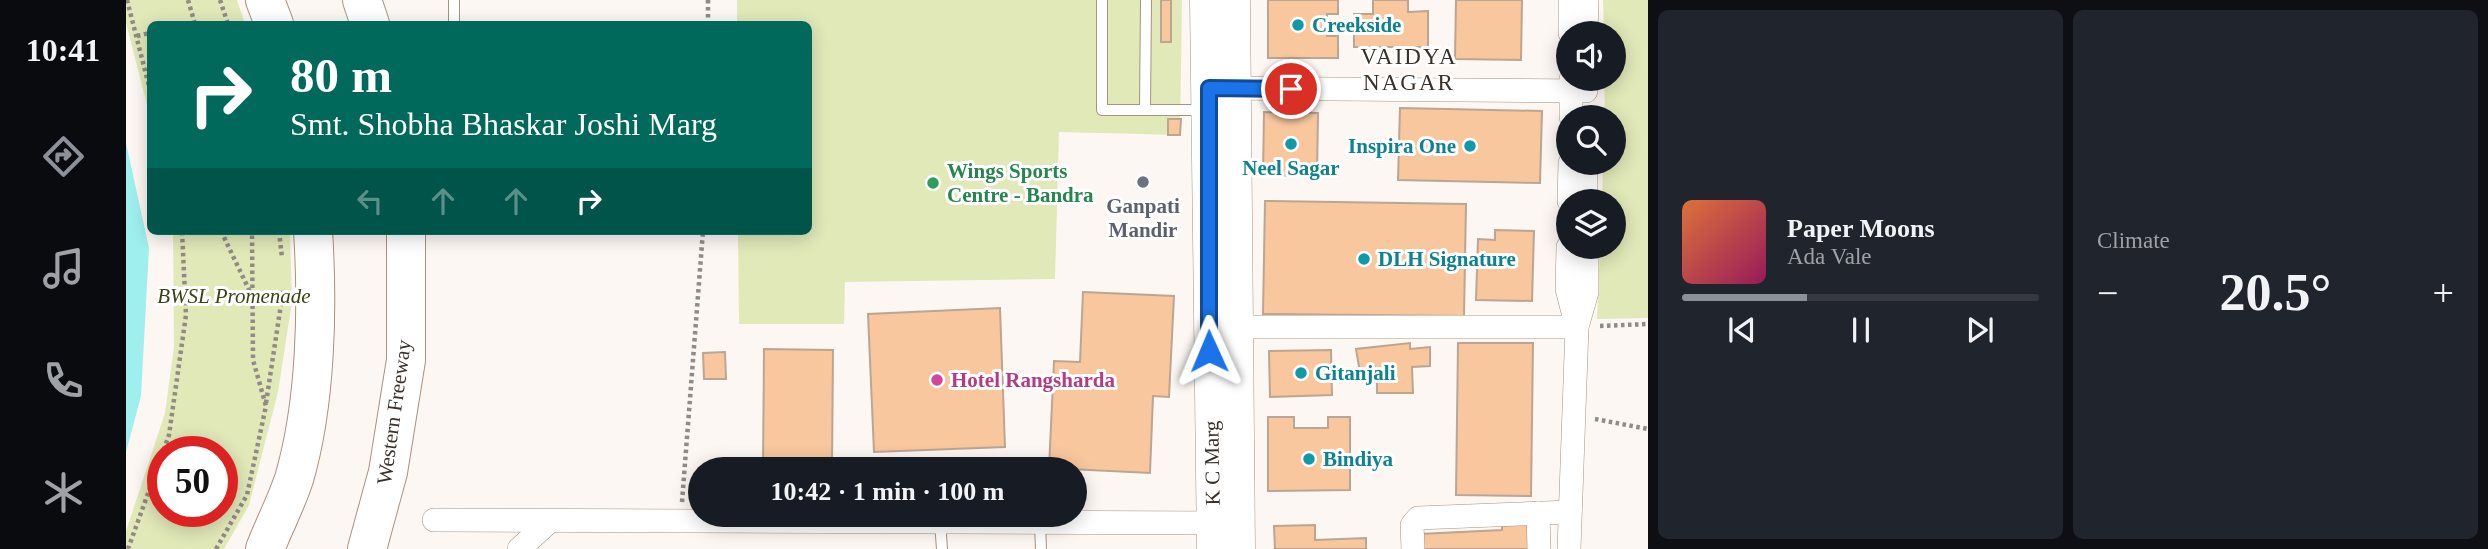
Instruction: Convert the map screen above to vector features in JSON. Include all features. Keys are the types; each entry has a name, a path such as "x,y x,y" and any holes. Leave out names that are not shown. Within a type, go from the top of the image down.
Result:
{"highway":[{"path":"265,0 273,21"},
{"path":"362,0 369,21"},
{"path":"265,549 298,461 311,376 316,270 313,235"},
{"name":"Western Freeway","path":"367,549 388,472 406,359 406,235"},
{"path":"256,549 288,493"}],"main road":[{"name":"K C Marg","path":"1206,0 1218,96 1226,536"},
{"name":"K C Marg","path":"1218,96 1234,0"}],"street":[{"path":"1570,0 1570,21"},
{"path":"1586,21 1587,0"},
{"path":"1218,96 1556,86"},
{"path":"1568,259 1567,289 1577,327"},
{"path":"1569,549 1577,327 1587,292 1587,259"},
{"path":"1223,327 1577,327"},
{"path":"1413,549 1412,525 1418,518 1570,512"},
{"path":"1538,513 1539,549"},
{"path":"434,520 688,521"},
{"path":"519,549 550,521"},
{"path":"1087,526 1226,536"}],"lane":[{"path":"454,0 454,21"},
{"path":"1102,0 1101,110 1145,110 1218,96"},
{"path":"1145,110 1146,0"},
{"path":"940,527 942,549"},
{"path":"1040,527 1041,549"}],"path":[{"path":"127,0 147,78"},
{"path":"188,0 194,21"},
{"path":"220,0 227,21"},
{"path":"708,0 708,21"},
{"path":"137,36 147,34"},
{"path":"128,549 169,435 186,315 181,235"},
{"path":"223,235 253,298"},
{"path":"252,235 253,360 266,406"},
{"path":"279,235 283,268"},
{"path":"681,521 703,235"},
{"path":"216,549 247,495 266,406 285,280"},
{"path":"1577,327 1648,324"},
{"path":"1574,415 1648,429"}],"green space":[{"path":"126,0 237,0 244,21 147,21 147,105 126,23"},
{"name":"Wings Sports Centre - Bandra","path":"737,0 1182,0 1180,135 1059,132 1055,279 845,282 844,324 739,324 738,235 812,235 812,21 737,21"},
{"path":"1603,0 1648,0 1648,318 1597,319 1600,259 1626,259 1626,189 1602,189 1603,175 1626,175 1626,105 1605,105 1604,91 1626,91 1626,21 1604,21"},
{"name":"BWSL Promenade","path":"173,235 290,235 292,302 278,392 249,505 238,524 238,436 157,436 165,413 174,347"},
{"name":"BWSL Promenade","path":"147,467 147,527 236,527 224,549 126,549 126,531"}],"water":[{"path":"126,143 149,248 141,396 126,452"}],"building":[{"path":"1161,0 1171,0 1171,42 1161,42"},
{"name":"Creekside","path":"1268,0 1338,0 1338,14 1327,14 1327,36 1338,36 1338,58 1268,58"},
{"path":"1373,0 1408,0 1408,12 1428,11 1428,47 1354,47 1354,14 1373,14"},
{"path":"1456,0 1522,0 1521,60 1455,59"},
{"name":"Inspira One","path":"1400,108 1542,111 1540,183 1398,180"},
{"name":"Neel Sagar","path":"1264,112 1318,113 1317,176 1263,175"},
{"path":"1168,119 1181,119 1180,135 1168,135"},
{"name":"DLH Signature","path":"1265,201 1466,204 1464,316 1263,314"},
{"path":"1495,230 1534,231 1532,301 1476,300 1478,239 1495,240"},
{"path":"1083,292 1174,296 1169,397 1153,396 1150,473 1087,470 1087,457 1050,457 1054,361 1080,362"},
{"name":"Hotel Rangsharda","path":"1000,308 1005,447 874,452 868,314"},
{"path":"1410,343 1410,349 1430,347 1430,366 1412,367 1413,393 1377,393 1377,380 1359,367 1356,349"},
{"path":"1458,343 1533,343 1531,496 1456,495"},
{"path":"764,349 833,350 832,457 763,457"},
{"name":"Gitanjali","path":"1331,350 1332,395 1270,397 1269,351"},
{"path":"725,352 726,379 704,379 703,353"},
{"name":"Bindiya","path":"1268,417 1294,417 1294,428 1328,428 1328,417 1350,417 1350,490 1268,491"},
{"path":"1533,522 1535,549 1421,549 1420,534 1502,530 1502,523"},
{"path":"1315,525 1315,540 1366,538 1366,549 1275,549 1274,526"}],"place":[{"name":"Creekside","path":"1298,25"},
{"name":"Neel Sagar","path":"1291,144"},
{"name":"Inspira One","path":"1470,146"},
{"name":"Ganpati Mandir","path":"1143,182"},
{"name":"Wings Sports Centre - Bandra","path":"933,183"},
{"name":"DLH Signature","path":"1364,259"},
{"name":"Gitanjali","path":"1301,373"},
{"name":"Hotel Rangsharda","path":"937,380"},
{"name":"Bindiya","path":"1309,459"}],"district":[{"name":"VAIDYA NAGAR","path":"1409,69"}],"route":[{"path":"1209,351 1209,88 1291,89"}]}
